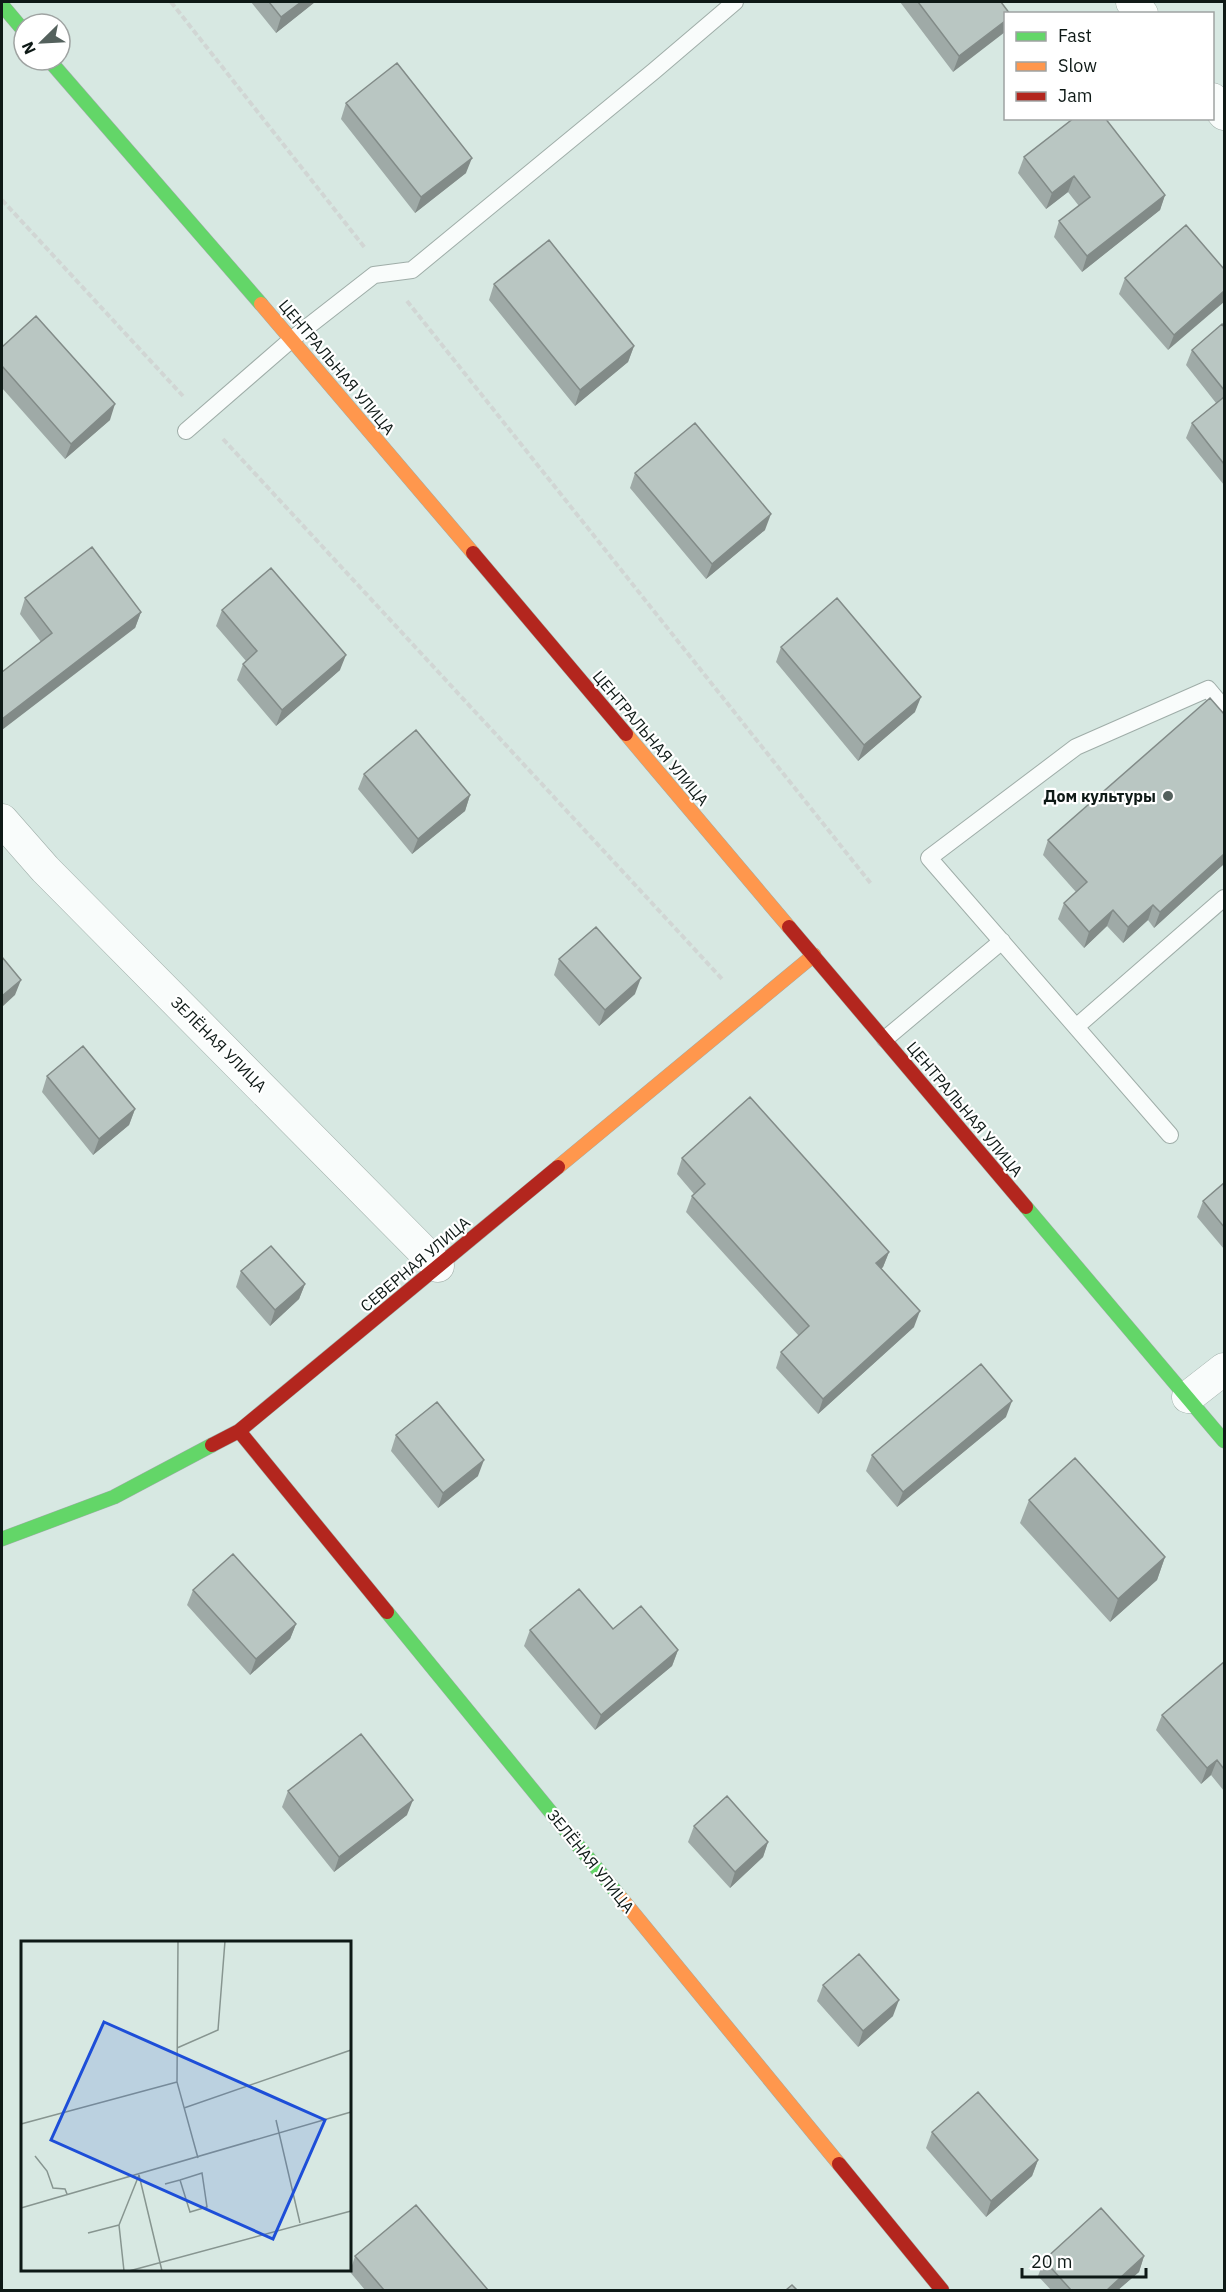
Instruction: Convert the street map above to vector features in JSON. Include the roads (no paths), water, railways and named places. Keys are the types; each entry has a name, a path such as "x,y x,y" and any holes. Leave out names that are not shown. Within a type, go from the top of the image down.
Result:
{"street":[{"path":"2,6 12,17"},
{"name":"ЦЕНТРАЛЬНАЯ УЛИЦА","path":"59,72 292,339 1224,1441"},
{"path":"1214,102 1224,114"},
{"name":"ЗЕЛЁНАЯ УЛИЦА","path":"2,820 53,877 438,1266"},
{"name":"СЕВЕРНАЯ УЛИЦА","path":"2,1539 114,1497 239,1431 814,956"},
{"path":"1188,1397 1224,1369"},
{"path":"1188,1397 1224,1395"},
{"name":"ЗЕЛЁНАЯ УЛИЦА","path":"239,1431 942,2290"}],"lane":[{"path":"186,432 292,339 374,275 412,270 735,2"},
{"path":"1170,1135 929,858 1076,747 1208,689 1224,708"},
{"path":"1076,1027 1224,898"},
{"path":"885,1040 1002,941"}],"place":[{"name":"Дом культуры","path":"1168,796"}]}
